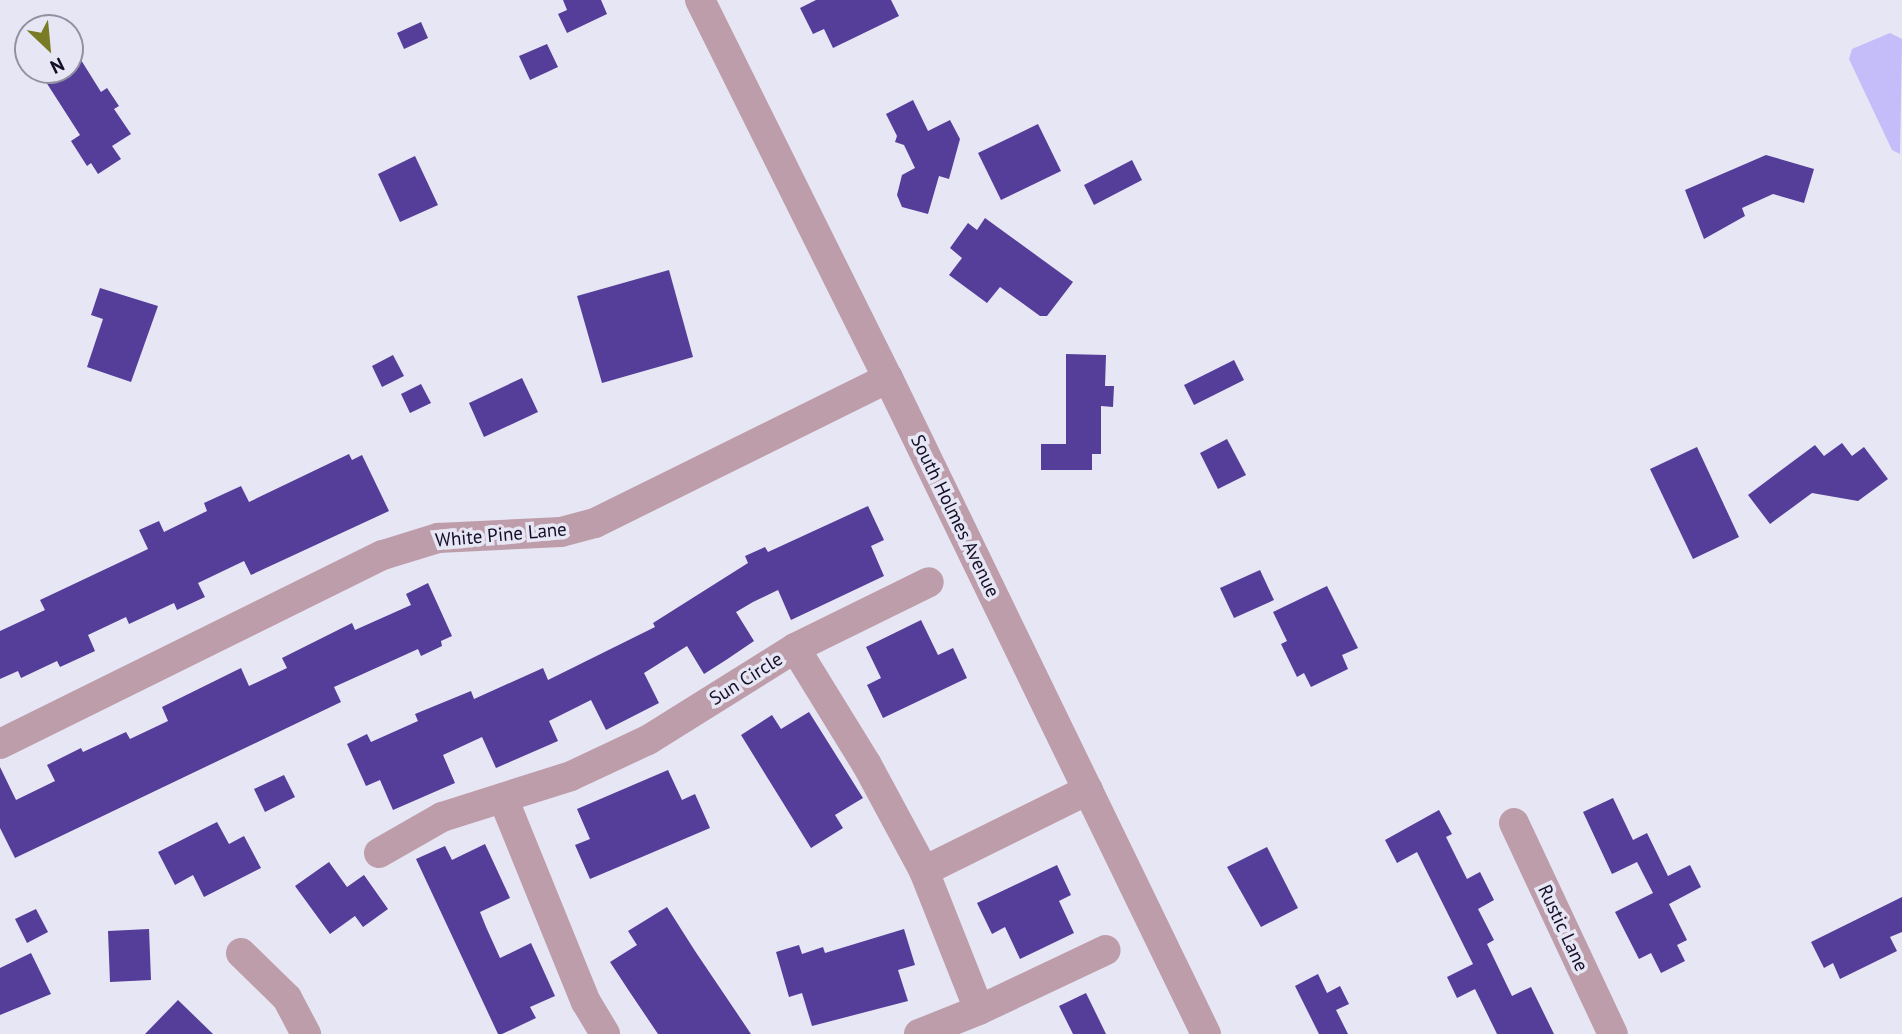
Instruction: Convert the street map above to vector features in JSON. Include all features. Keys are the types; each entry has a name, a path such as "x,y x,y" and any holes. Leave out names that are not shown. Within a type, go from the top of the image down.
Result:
{"street":[{"name":"South Holmes Avenue","path":"700,0 888,378 1206,1034"},
{"name":"White Pine Lane","path":"0,744 383,555 438,538 561,532 595,523 888,378"},
{"path":"794,648 929,582"},
{"name":"Sun Circle","path":"379,853 442,817 571,776 648,740 794,648 867,765 924,871 979,1010"},
{"path":"924,871 1088,790"},
{"path":"503,798 586,1002 605,1034"},
{"name":"Rustic Lane","path":"1514,823 1613,1034"},
{"path":"919,1034 979,1010 1106,950"},
{"path":"241,953 287,998 306,1034"}],"shaded area":[{"path":"1890,33 1902,39 1900,154 1892,150 1849,59 1852,49"}],"building":[{"path":"563,0 601,0 607,14 567,33 558,14 567,10"},
{"path":"816,0 891,0 899,16 833,48 824,29 813,34 800,8"},
{"path":"421,22 428,38 404,49 397,33"},
{"path":"547,44 558,67 530,80 519,56"},
{"path":"84,65 101,92 107,88 119,106 114,109 131,134 112,146 121,159 98,174 91,163 87,166 71,141 80,135 47,84 84,84"},
{"path":"913,100 928,131 950,120 960,139 949,179 939,176 928,214 902,207 897,195 902,175 915,168 904,145 895,142 897,136 886,114"},
{"path":"1038,124 1061,171 1001,200 978,153"},
{"path":"1766,155 1814,169 1804,203 1773,194 1742,208 1745,216 1704,239 1685,190"},
{"path":"415,156 438,205 400,222 378,174"},
{"path":"1132,160 1142,180 1094,205 1084,185"},
{"path":"985,218 1073,282 1047,316 1040,316 1000,287 987,303 949,275 962,258 950,248 968,223 977,230"},
{"path":"669,270 693,357 602,383 577,296"},
{"path":"100,288 158,306 131,382 87,367 103,319 91,315"},
{"path":"1066,354 1106,355 1105,386 1114,386 1113,407 1101,406 1101,454 1092,454 1092,470 1041,470 1041,444 1066,444"},
{"path":"393,355 404,376 382,387 372,366"},
{"path":"1234,360 1244,380 1194,405 1184,385"},
{"path":"522,378 538,412 484,437 469,403"},
{"path":"421,384 431,403 410,413 401,394"},
{"path":"1227,439 1246,475 1218,489 1200,453"},
{"path":"1842,443 1852,456 1864,447 1888,479 1858,501 1812,493 1770,524 1748,495 1815,445 1824,456"},
{"path":"1697,447 1739,537 1693,559 1650,469"},
{"path":"349,454 352,460 362,455 389,511 251,575 244,561 198,583 205,597 177,610 174,603 129,624 126,617 88,635 95,651 60,667 57,661 21,678 18,671 0,679 0,631 45,610 40,600 148,549 139,530 159,521 164,532 207,511 204,503 241,486 249,502"},
{"path":"868,506 884,540 871,546 884,576 791,620 778,590 753,602 736,612 754,641 726,660 704,674 687,646 644,673 659,703 606,730 591,700 549,721 558,741 496,768 482,737 443,755 455,783 393,810 380,780 366,786 347,744 367,734 371,742 418,721 415,714 471,691 474,699 543,668 548,680 655,627 653,623 748,563 745,556 765,547 768,552"},
{"path":"1260,570 1274,600 1234,618 1220,588"},
{"path":"428,583 452,636 441,641 442,646 421,656 418,649 334,687 341,702 15,858 0,828 0,767 16,800 55,781 47,765 81,748 83,752 126,732 130,739 168,721 162,707 241,668 249,686 287,668 282,658 352,623 355,630 411,605 406,594"},
{"path":"1327,586 1358,648 1342,655 1348,669 1311,687 1304,673 1297,677 1281,644 1287,641 1273,612"},
{"path":"921,620 938,655 953,648 967,678 883,718 867,685 881,678 866,647"},
{"path":"809,712 863,798 835,815 843,828 811,848 741,735 772,715 781,729"},
{"path":"668,770 682,800 695,794 710,828 590,879 575,845 590,839 577,809"},
{"path":"284,775 295,797 265,812 254,789"},
{"path":"1613,798 1633,840 1647,833 1668,876 1690,865 1701,887 1669,904 1687,940 1677,945 1685,961 1661,973 1651,953 1639,959 1615,912 1653,893 1637,862 1612,874 1583,812"},
{"path":"1439,810 1452,834 1446,837 1467,879 1480,872 1494,900 1478,909 1494,940 1487,944 1512,996 1531,987 1554,1034 1497,1034 1475,989 1457,998 1447,977 1473,964 1417,852 1397,863 1385,840"},
{"path":"217,822 229,844 244,836 261,868 204,897 193,875 175,885 158,852"},
{"path":"485,844 510,898 480,912 500,958 531,943 555,996 530,1007 536,1018 502,1034 498,1034 416,859 445,846 452,860"},
{"path":"1267,847 1298,908 1261,927 1227,867"},
{"path":"329,862 347,887 364,875 388,909 363,927 355,916 330,934 295,886"},
{"path":"1057,865 1071,895 1059,901 1074,933 1020,959 1005,927 992,934 977,903"},
{"path":"1902,897 1902,932 1890,937 1897,951 1840,979 1833,963 1824,968 1811,942"},
{"path":"667,907 751,1034 658,1034 629,991 610,962 637,945 628,931"},
{"path":"36,909 48,932 27,943 15,919"},
{"path":"149,929 151,980 110,982 108,931"},
{"path":"904,929 915,965 898,970 908,1001 812,1026 802,993 789,997 776,952 799,945 802,954 823,947 825,953"},
{"path":"31,953 51,994 0,1015 0,968"},
{"path":"1318,974 1327,993 1340,986 1349,1004 1336,1010 1348,1034 1319,1034 1295,986"},
{"path":"1086,993 1106,1034 1073,1034 1059,1006"},
{"path":"178,1000 213,1034 145,1034"}]}
